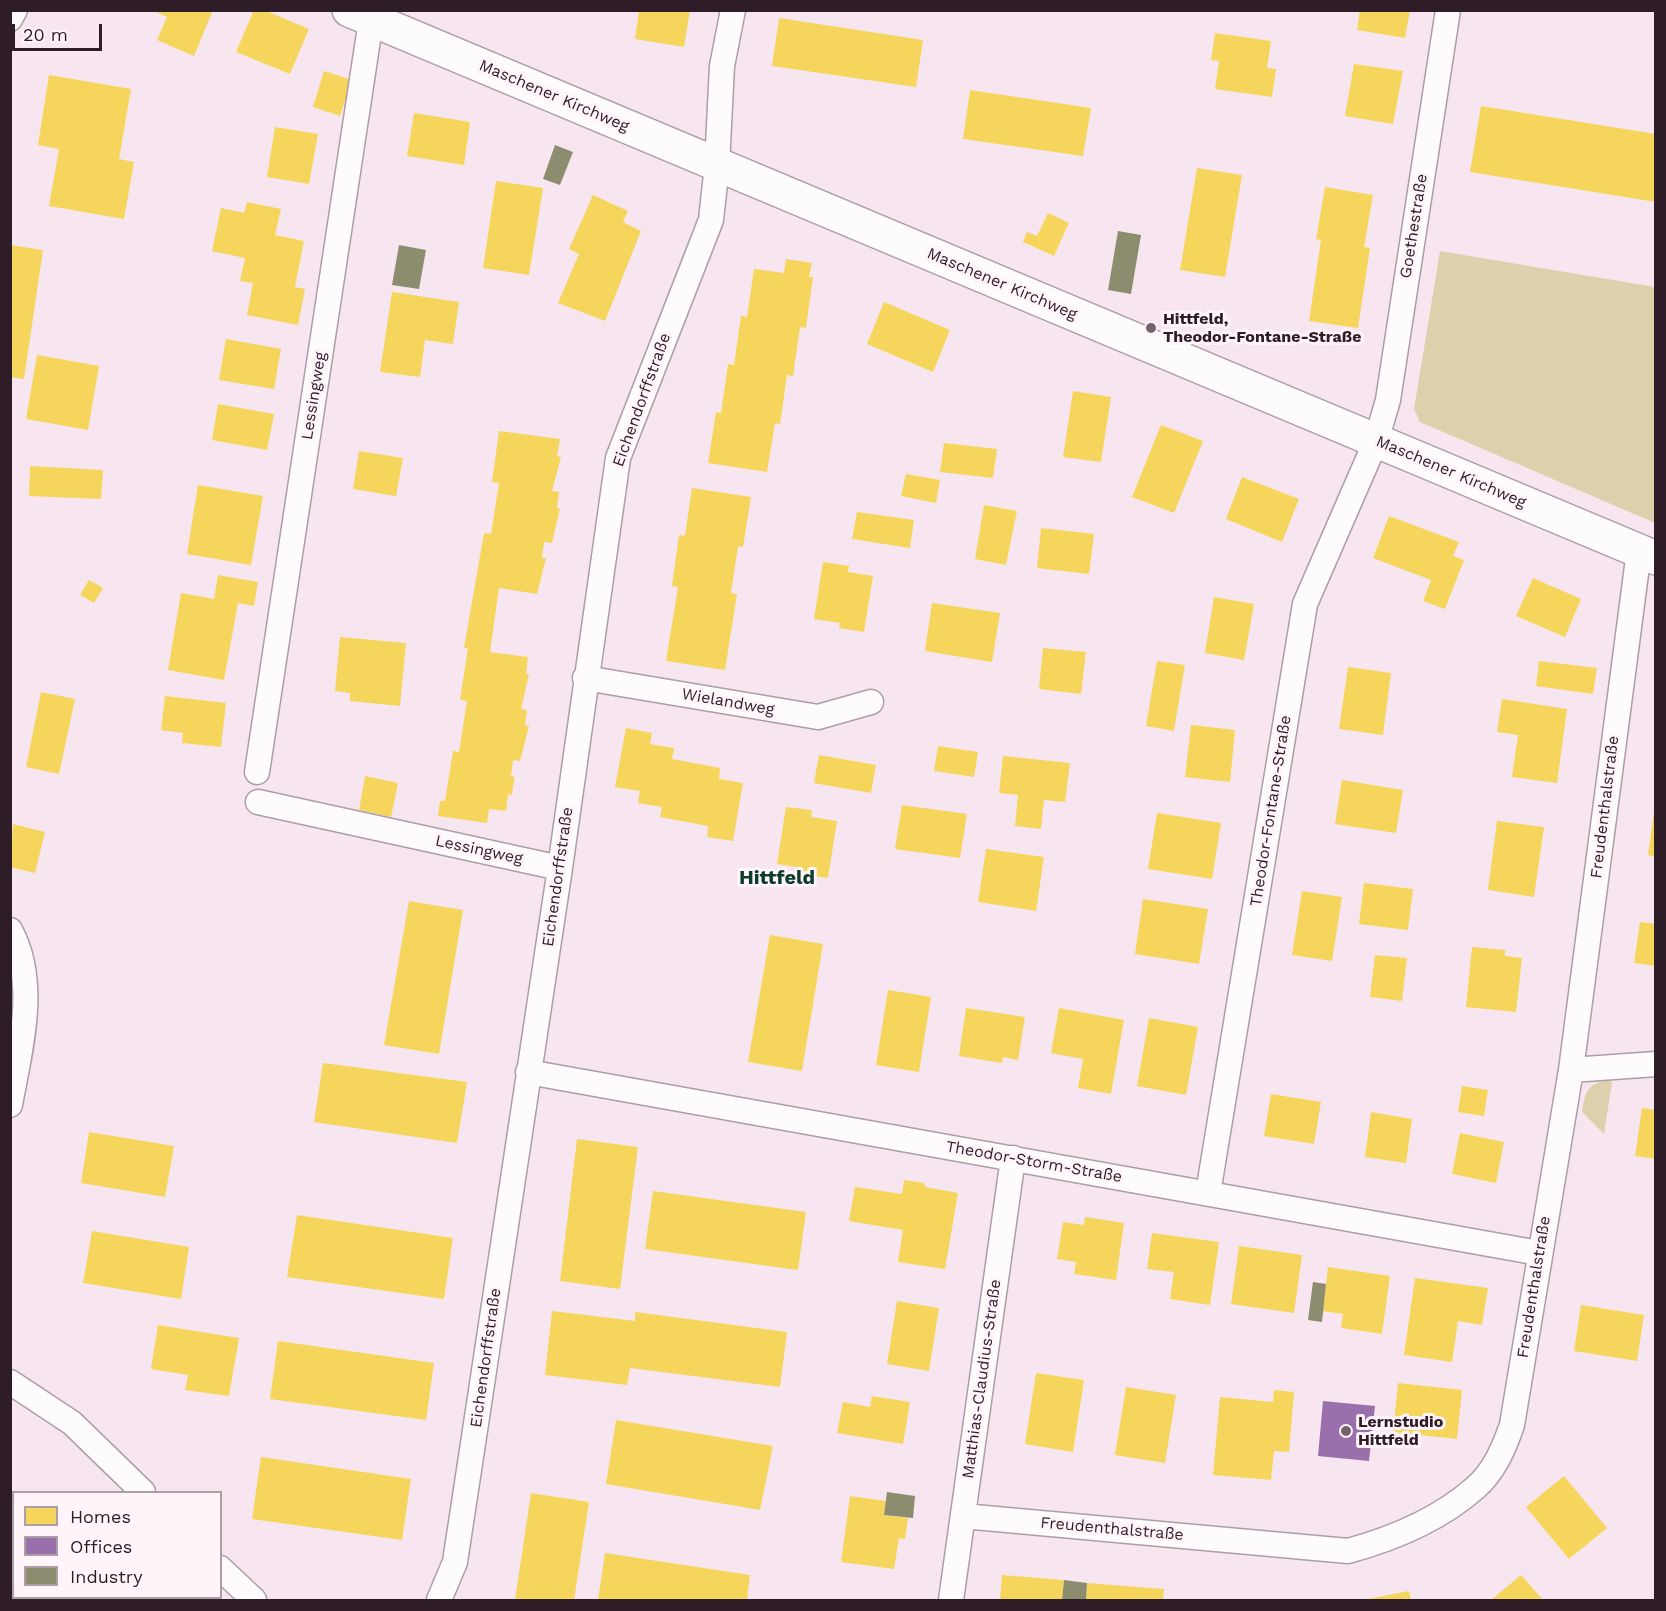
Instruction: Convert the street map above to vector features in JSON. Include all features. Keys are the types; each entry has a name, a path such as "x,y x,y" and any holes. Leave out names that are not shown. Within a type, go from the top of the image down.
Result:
{"street":[{"path":"10,19 15,10"},
{"path":"717,165 723,66 733,10"},
{"name":"Goethestraße","path":"1376,441 1393,374 1412,234 1448,10"},
{"name":"Maschener Kirchweg","path":"360,15 1647,555"},
{"name":"Lessingweg","path":"256,772 360,15"},
{"name":"Eichendorffstraße","path":"439,1600 455,1562 560,868 585,678 618,458 711,220 717,165"},
{"name":"Theodor-Fontane-Straße","path":"1208,1193 1305,604 1376,441"},
{"name":"Freudenthalstraße","path":"963,1516 1348,1551 1377,1543 1428,1519 1476,1488 1502,1454 1512,1425 1571,1070 1647,555"},
{"name":"Wielandweg","path":"585,678 818,717 871,702"},
{"name":"Lessingweg","path":"258,802 560,868"},
{"path":"10,930 24,963 24,1013 10,1105"},
{"path":"1571,1070 1656,1064"},
{"name":"Theodor-Storm-Straße","path":"528,1072 1539,1253"},
{"name":"Matthias-Claudius-Straße","path":"951,1600 1013,1158"},
{"path":"10,1382 72,1423 142,1491"},
{"path":"222,1570 254,1600"}],"shaded area":[{"path":"1440,251 1655,287 1655,523 1420,422 1414,409"},
{"path":"1606,1080 1612,1082 1604,1134 1582,1112 1590,1087"}],"building: Homes":[{"path":"152,10 213,10 194,56 157,40 167,17"},
{"path":"254,10 264,10 309,29 290,74 236,52"},
{"path":"639,10 690,10 684,47 635,39"},
{"path":"1360,10 1410,10 1405,38 1357,30"},
{"path":"779,18 923,40 916,87 772,66"},
{"path":"1215,33 1271,41 1267,68 1276,69 1272,97 1215,89 1219,61 1211,60"},
{"path":"1354,64 1403,71 1393,124 1345,116"},
{"path":"324,71 352,80 340,116 313,107"},
{"path":"49,75 131,89 119,159 134,162 124,219 49,206 59,149 38,145"},
{"path":"970,90 1091,108 1083,156 963,139"},
{"path":"1481,106 1656,134 1656,202 1470,172"},
{"path":"414,113 470,122 464,165 407,156"},
{"path":"275,127 318,134 309,184 267,177"},
{"path":"1197,168 1242,175 1225,277 1180,270"},
{"path":"496,181 543,188 529,275 483,268"},
{"path":"1325,187 1373,195 1364,247 1370,248 1358,328 1309,321 1321,240 1316,239"},
{"path":"593,195 628,211 623,222 641,231 605,321 558,303 579,254 569,249"},
{"path":"247,202 281,209 275,235 304,241 295,287 305,289 298,325 247,315 253,283 240,281 245,258 212,251 221,208 244,213"},
{"path":"1048,213 1069,223 1054,256 1023,242 1027,232 1037,236"},
{"path":"10,245 43,250 24,379 10,377"},
{"path":"786,259 812,263 809,277 813,277 806,328 800,327 793,376 787,375 780,424 775,423 767,472 708,463 716,412 721,413 728,364 734,365 741,316 747,317 754,269 784,273"},
{"path":"392,292 459,302 453,344 425,340 420,377 380,372"},
{"path":"884,302 950,330 933,372 867,344"},
{"path":"226,339 281,349 274,389 219,380"},
{"path":"37,355 99,366 88,430 26,419"},
{"path":"1073,391 1111,397 1101,462 1063,457"},
{"path":"218,404 274,414 267,450 212,440"},
{"path":"1161,425 1203,441 1174,513 1132,497"},
{"path":"499,431 560,439 557,456 561,457 552,491 559,492 557,508 560,509 552,543 544,542 542,558 546,558 537,594 499,588 490,652 528,657 526,674 529,674 521,709 527,710 525,726 529,726 520,761 513,760 511,776 515,777 512,795 508,794 506,811 489,809 487,823 438,816 440,801 445,801 453,751 459,752 467,701 460,700 468,648 464,648 484,533 491,534 499,483 492,482"},
{"path":"944,443 997,449 993,478 940,472"},
{"path":"359,451 403,458 396,496 353,489"},
{"path":"30,466 103,470 101,499 29,496"},
{"path":"906,474 940,480 936,503 901,496"},
{"path":"1242,477 1299,499 1282,542 1226,519"},
{"path":"198,485 263,496 251,565 187,554"},
{"path":"692,488 751,497 743,547 738,546 731,593 737,594 725,670 666,661 678,587 672,586 679,535 685,536"},
{"path":"984,505 1017,511 1006,565 975,559"},
{"path":"857,512 914,520 910,548 852,539"},
{"path":"1389,516 1459,542 1453,556 1464,560 1445,609 1423,601 1431,580 1373,558"},
{"path":"1041,528 1094,534 1089,574 1037,568"},
{"path":"823,562 849,566 848,572 873,576 864,632 839,628 840,623 814,619"},
{"path":"218,575 258,582 254,606 238,603 224,680 168,670 181,593 214,599"},
{"path":"1533,578 1581,599 1565,637 1516,616"},
{"path":"89,580 103,588 94,603 80,595"},
{"path":"1214,597 1254,604 1244,660 1205,653"},
{"path":"932,603 1000,613 992,662 925,651"},
{"path":"340,637 406,643 400,706 350,701 350,693 335,691"},
{"path":"1043,648 1086,652 1081,694 1039,689"},
{"path":"1157,661 1185,665 1174,731 1146,726"},
{"path":"1539,661 1597,668 1593,694 1536,686"},
{"path":"1348,667 1391,673 1383,735 1339,729"},
{"path":"41,692 75,699 59,774 26,767"},
{"path":"165,696 226,703 221,747 182,743 183,733 161,730"},
{"path":"1502,699 1567,709 1557,783 1512,777 1518,735 1497,732"},
{"path":"1191,725 1235,730 1230,782 1185,777"},
{"path":"626,728 652,733 650,744 674,748 672,759 720,768 719,779 743,783 733,841 707,837 708,826 660,817 662,807 638,803 640,791 615,787"},
{"path":"938,746 978,752 974,777 934,771"},
{"path":"819,755 876,765 871,793 814,783"},
{"path":"1003,756 1070,763 1065,802 1044,800 1041,829 1015,826 1018,795 999,793"},
{"path":"365,776 398,783 391,817 359,810"},
{"path":"1342,780 1403,790 1396,833 1335,824"},
{"path":"902,805 967,814 960,858 895,849"},
{"path":"786,807 812,810 811,817 837,821 828,878 802,874 803,868 777,864"},
{"path":"1654,812 1656,812 1656,857 1648,855"},
{"path":"1157,813 1221,823 1212,879 1148,869"},
{"path":"1497,821 1544,827 1534,897 1488,890"},
{"path":"13,824 45,832 35,873 10,867"},
{"path":"986,849 1044,857 1036,911 978,902"},
{"path":"1364,883 1413,889 1408,930 1359,924"},
{"path":"1302,891 1342,897 1332,961 1292,955"},
{"path":"1143,899 1208,909 1199,964 1135,954"},
{"path":"409,901 463,910 439,1054 384,1045"},
{"path":"1640,922 1656,924 1656,966 1634,963"},
{"path":"770,935 823,944 802,1071 748,1062"},
{"path":"1472,947 1505,950 1505,956 1522,958 1516,1012 1466,1007"},
{"path":"1375,955 1407,958 1402,1001 1370,997"},
{"path":"888,990 931,997 919,1072 876,1065"},
{"path":"966,1008 1025,1017 1018,1060 1003,1057 1002,1063 959,1056"},
{"path":"1059,1008 1124,1020 1111,1094 1078,1088 1083,1059 1051,1053"},
{"path":"1149,1018 1198,1027 1186,1095 1137,1086"},
{"path":"323,1063 467,1082 457,1143 314,1122"},
{"path":"1462,1086 1488,1090 1484,1116 1458,1112"},
{"path":"1271,1094 1321,1102 1314,1144 1264,1136"},
{"path":"1642,1108 1656,1110 1656,1159 1635,1156"},
{"path":"1371,1112 1412,1119 1406,1163 1365,1157"},
{"path":"89,1132 174,1146 165,1197 81,1183"},
{"path":"1460,1133 1504,1142 1496,1183 1452,1174"},
{"path":"577,1139 638,1147 620,1289 560,1281"},
{"path":"904,1180 924,1183 925,1187 958,1193 945,1269 898,1262 903,1230 849,1221 855,1187 902,1194"},
{"path":"653,1191 806,1212 798,1270 645,1249"},
{"path":"297,1215 453,1238 444,1299 287,1277"},
{"path":"1085,1217 1124,1223 1116,1280 1074,1274 1076,1262 1057,1259 1063,1222 1084,1225"},
{"path":"92,1231 189,1247 181,1299 83,1283"},
{"path":"1152,1233 1219,1242 1210,1305 1170,1299 1174,1272 1147,1269"},
{"path":"1239,1246 1302,1255 1294,1313 1231,1304"},
{"path":"1328,1267 1390,1276 1382,1334 1341,1328 1343,1314 1323,1311"},
{"path":"1415,1278 1488,1288 1482,1325 1458,1321 1452,1362 1404,1355"},
{"path":"897,1301 939,1308 929,1371 887,1364"},
{"path":"1581,1305 1644,1315 1637,1361 1574,1351"},
{"path":"552,1311 635,1321 635,1312 787,1332 780,1387 630,1368 627,1385 545,1375"},
{"path":"158,1325 239,1338 229,1396 185,1390 188,1375 151,1369"},
{"path":"278,1341 434,1363 426,1420 270,1399"},
{"path":"1036,1373 1084,1380 1073,1452 1025,1444"},
{"path":"1398,1383 1462,1390 1457,1439 1393,1432"},
{"path":"1126,1387 1176,1395 1165,1463 1115,1455"},
{"path":"1274,1390 1294,1392 1289,1452 1274,1451 1271,1480 1213,1475 1220,1397 1273,1402"},
{"path":"872,1396 910,1402 903,1444 837,1433 843,1402 870,1407"},
{"path":"616,1420 773,1446 760,1510 606,1484"},
{"path":"261,1457 411,1479 402,1540 252,1519"},
{"path":"1564,1476 1607,1528 1569,1559 1526,1507"},
{"path":"531,1493 589,1502 574,1600 515,1600"},
{"path":"850,1496 886,1501 884,1515 908,1518 905,1539 899,1538 894,1569 841,1562"},
{"path":"605,1553 750,1575 747,1600 598,1600"},
{"path":"1002,1575 1064,1580 1062,1600 1000,1600"},
{"path":"1521,1575 1543,1600 1491,1600"},
{"path":"1087,1583 1164,1589 1163,1600 1086,1600"},
{"path":"1409,1591 1411,1600 1368,1600 1368,1599"}],"building: Offices":[{"name":"Lernstudio Hittfeld","path":"1323,1401 1375,1406 1369,1461 1318,1456"}],"building: Industry":[{"path":"555,145 573,152 560,185 543,179"},
{"path":"1118,231 1141,235 1131,294 1108,290"},
{"path":"399,245 426,250 419,289 392,285"},
{"path":"1313,1282 1326,1284 1322,1322 1308,1320"},
{"path":"887,1492 915,1496 913,1518 884,1515"},
{"path":"1064,1580 1087,1583 1086,1600 1062,1600"}],"place":[{"name":"Hittfeld, Theodor-Fontane-Straße","path":"1151,328"},
{"name":"Lernstudio Hittfeld","path":"1346,1431"}],"district":[{"name":"Hittfeld","path":"777,878"}]}
